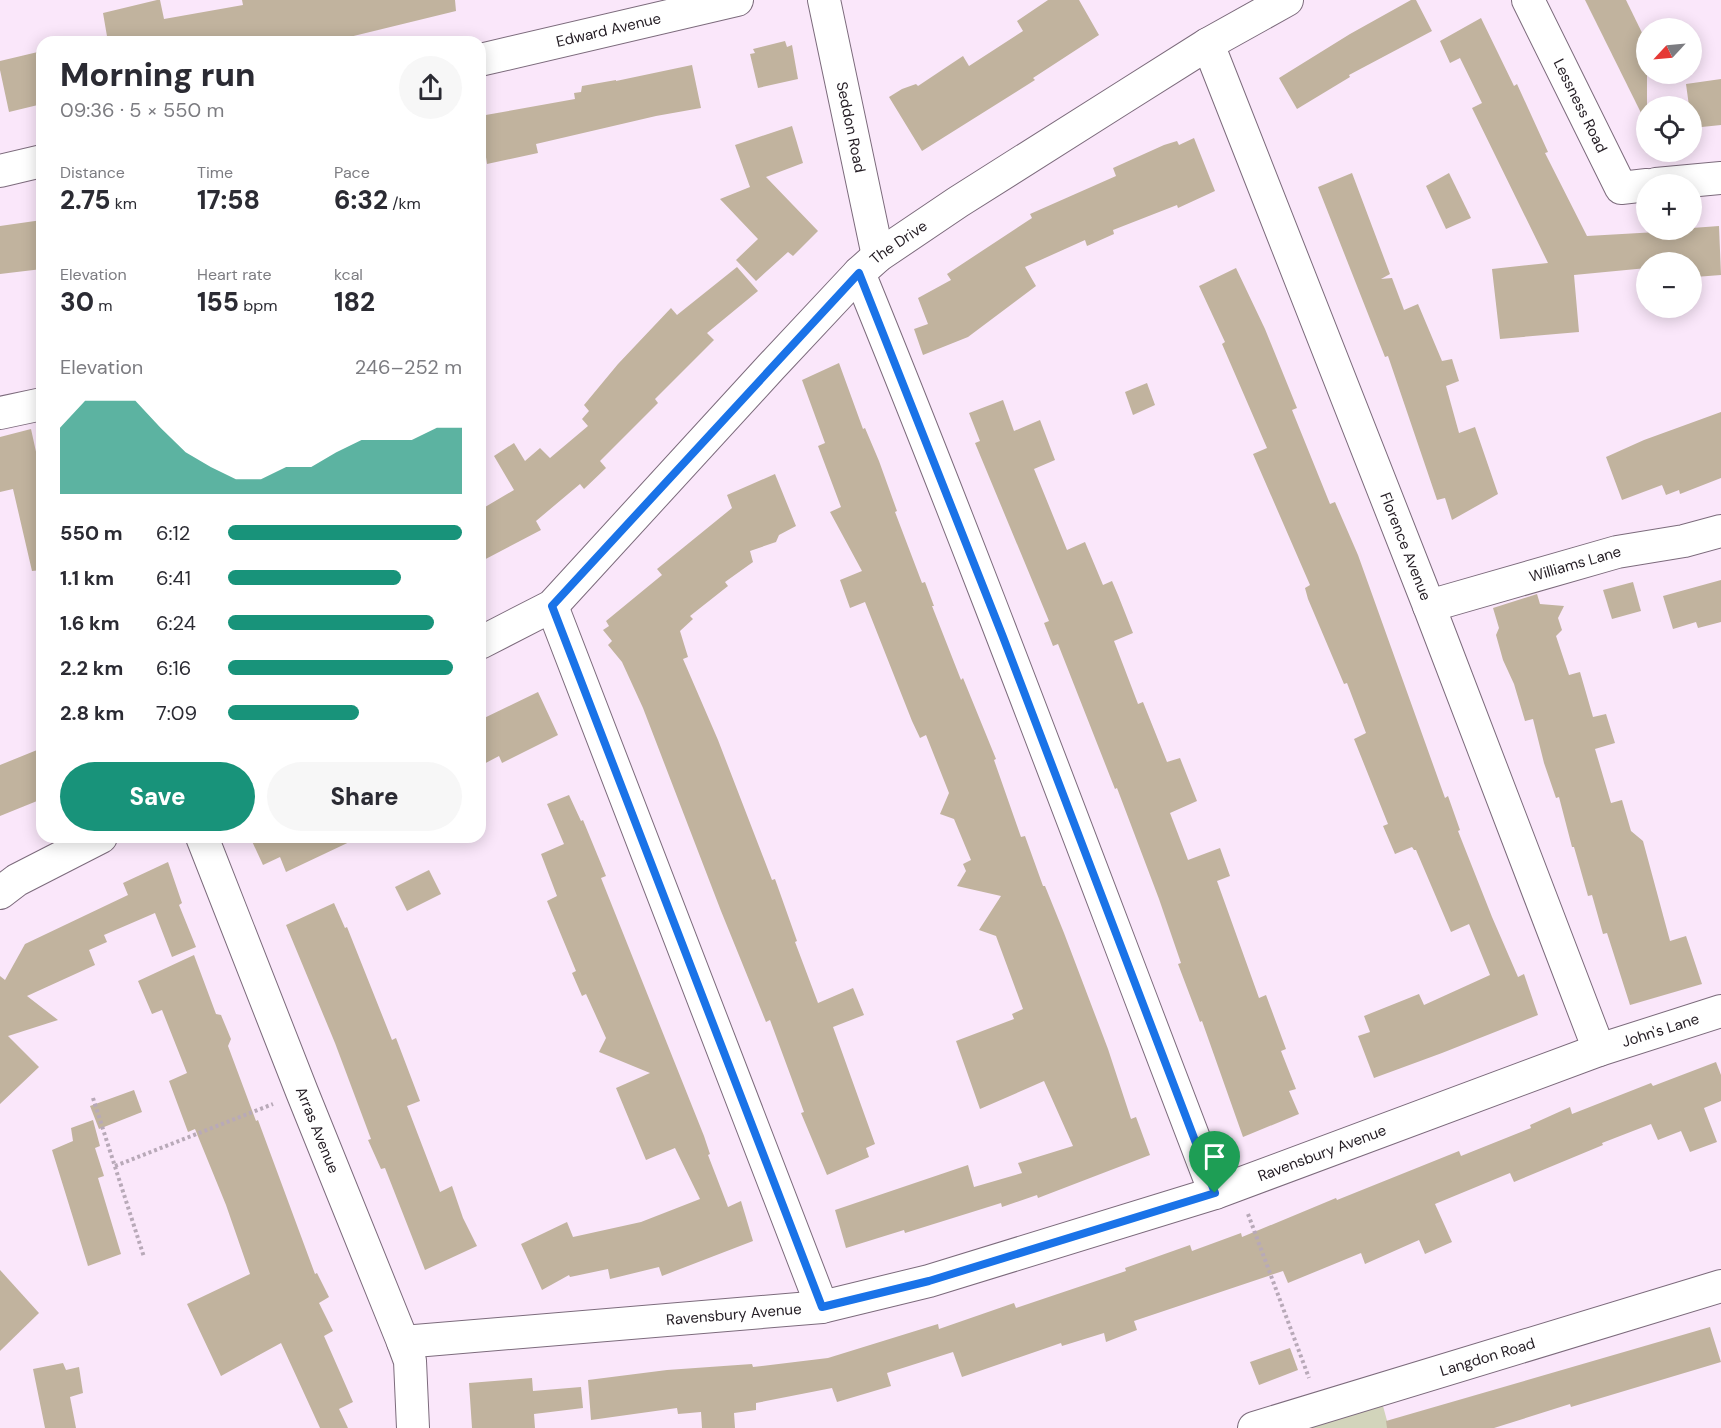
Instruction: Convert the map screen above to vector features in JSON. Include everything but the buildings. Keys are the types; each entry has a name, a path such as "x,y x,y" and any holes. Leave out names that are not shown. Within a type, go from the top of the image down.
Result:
{"street":[{"name":"Edward Avenue","path":"486,59 736,0"},
{"name":"Seddon Road","path":"824,0 868,265 1003,637 1215,1193"},
{"name":"The Drive","path":"486,640 552,606 868,265 958,202 1208,44 1287,0"},
{"name":"Lessness Road","path":"1528,0 1621,188 1636,187"},
{"name":"Florence Avenue","path":"1208,44 1429,606 1599,1050"},
{"path":"0,171 36,162"},
{"path":"1702,180 1721,178"},
{"path":"0,412 36,405"},
{"name":"Williams Lane","path":"1429,606 1617,552 1684,541 1721,531"},
{"path":"552,606 822,1307"},
{"path":"0,892 17,880 89,843"},
{"name":"Arras Avenue","path":"204,843 410,1361 413,1428"},
{"name":"John's Lane","path":"1599,1050 1721,1011"},
{"name":"Ravensbury Avenue","path":"403,1342 822,1307 929,1281 1215,1193 1599,1050"},
{"name":"Langdon Road","path":"1254,1428 1306,1409 1721,1286"}],"path":[{"path":"115,1166 302,1092"},
{"path":"93,1098 144,1257"},
{"path":"1245,1208 1306,1409"}],"green space":[{"path":"1380,1395 1389,1428 1311,1428 1308,1416"}],"route":[{"path":"859,273 1003,637 1065,805 1215,1193 929,1281 822,1307 552,606 859,273"}]}
